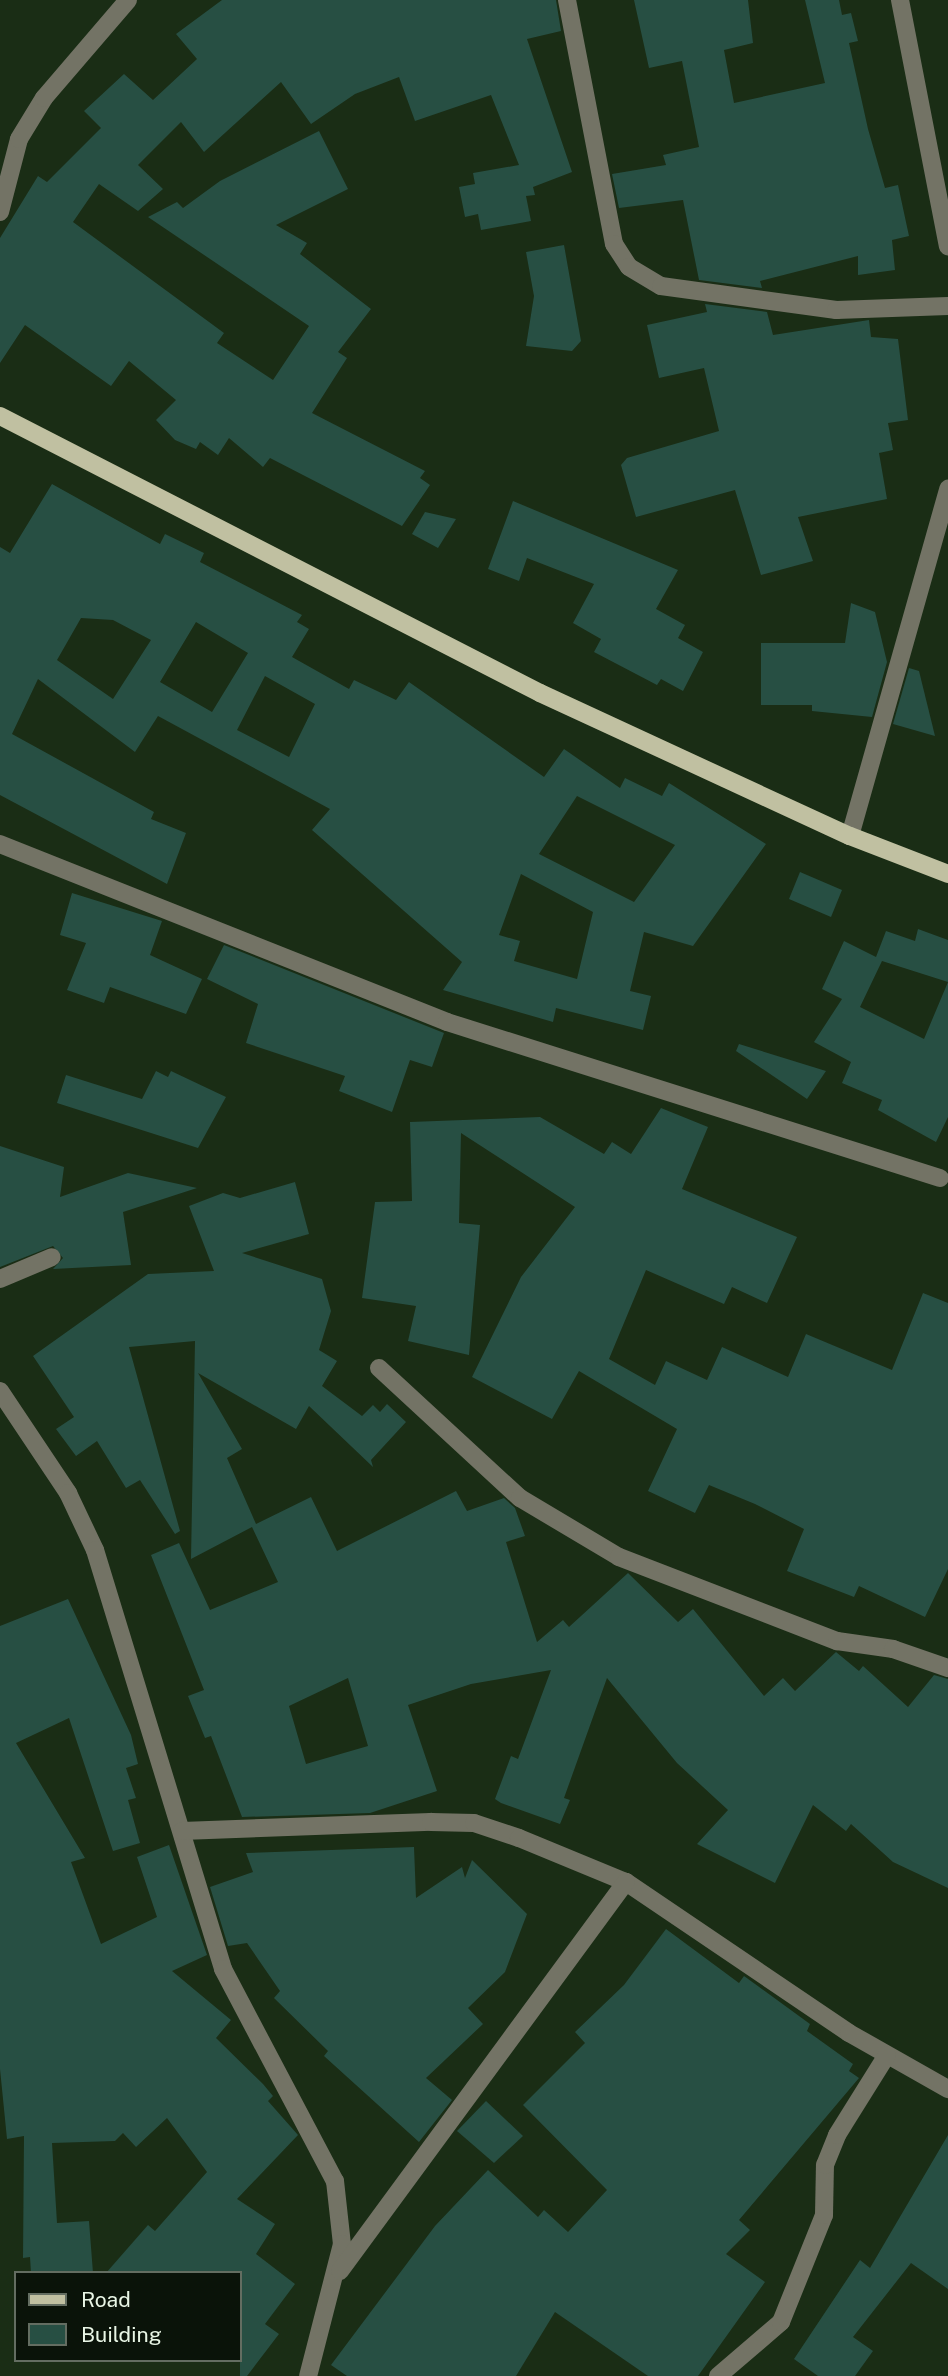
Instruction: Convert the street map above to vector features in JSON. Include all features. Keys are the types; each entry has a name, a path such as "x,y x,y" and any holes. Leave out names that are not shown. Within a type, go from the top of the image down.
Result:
{"main road":[{"path":"0,416 540,693 850,836 948,874"}],"street":[{"path":"0,212 19,139 44,98 128,0"},
{"path":"567,0 614,244 629,267 661,286 836,310 948,306"},
{"path":"900,0 946,217 948,246"},
{"path":"850,836 948,489"},
{"path":"0,844 447,1022 940,1178"},
{"path":"0,1279 52,1257"},
{"path":"379,1368 520,1498 619,1557 837,1641 893,1649 948,1668"},
{"path":"0,1391 68,1493 95,1550 223,1969 335,2181 342,2244 309,2376"},
{"path":"182,1831 474,1823 626,1882 887,2055 948,2089"},
{"path":"336,2276 626,1882"},
{"path":"718,2376 781,2322 824,2215 825,2165 837,2135 887,2055"}],"building":[{"path":"222,0 556,0 561,31 527,39 572,172 533,187 535,195 526,196 531,221 481,230 478,214 465,217 459,187 475,184 473,173 519,165 491,95 415,121 399,77 355,94 311,124 281,82 204,152 181,122 138,165 163,189 138,211 99,184 73,222 224,333 217,343 273,380 309,326 148,217 177,202 183,208 220,181 319,131 348,189 276,225 307,243 300,254 371,309 338,352 347,358 312,413 425,471 420,478 430,485 402,526 270,458 263,467 229,438 218,455 200,442 196,449 175,440 156,420 176,400 129,361 111,386 25,325 0,363 0,238 38,176 47,182 101,128 84,111 124,74 153,100 197,59 176,34"},
{"path":"634,0 748,0 753,43 724,50 734,103 825,83 805,0 839,0 842,15 851,13 858,41 849,43 868,129 885,188 898,185 909,236 892,240 895,270 858,275 858,256 760,281 762,288 699,280 683,200 619,208 612,174 666,165 663,155 699,147 682,61 649,68"},
{"path":"564,245 581,341 572,351 526,346 534,296 526,252"},
{"path":"705,304 767,312 773,335 869,320 871,337 898,339 908,420 888,423 893,450 879,453 887,499 798,517 813,561 761,575 735,490 636,517 621,465 627,458 719,431 704,368 659,378 647,325 707,312"},
{"path":"52,484 160,544 165,534 204,553 200,562 302,615 297,622 309,629 292,657 349,689 354,680 396,700 409,682 544,777 564,749 620,788 625,778 662,796 669,783 766,844 693,946 644,932 630,991 651,996 643,1030 556,1008 553,1022 443,990 462,962 312,830 330,809 158,716 135,752 38,679 12,734 154,812 151,819 186,833 167,884 0,795 0,547 10,553","holes":["81,618 113,620 151,640 113,699 57,660","196,622 248,653 212,712 160,682","265,676 315,704 289,757 237,730","577,796 675,845 634,902 539,854","521,874 593,912 577,979 514,961 520,941 499,935"]},
{"path":"513,501 678,570 656,609 685,625 678,638 703,652 683,691 661,679 657,685 594,652 601,639 573,623 594,584 527,558 519,581 488,569"},
{"path":"425,512 456,519 438,548 412,534"},
{"path":"851,603 875,612 887,662 872,717 812,711 812,705 761,705 761,643 845,643"},
{"path":"909,668 919,671 935,736 893,724"},
{"path":"800,872 842,890 831,917 789,899"},
{"path":"72,893 162,921 150,955 202,979 186,1014 110,987 104,1003 67,990 86,943 60,935"},
{"path":"918,929 948,940 948,982 948,1117 936,1142 878,1110 882,1100 842,1083 851,1062 814,1042 842,999 822,989 844,941 876,957 886,931 915,941","holes":["882,961 948,982 924,1039 860,1007"]},
{"path":"224,945 444,1033 432,1067 410,1060 392,1112 339,1091 345,1076 246,1043 258,1004 207,979"},
{"path":"739,1044 826,1071 807,1099 736,1051"},
{"path":"156,1071 168,1077 171,1071 226,1097 198,1148 57,1103 66,1075 142,1099"},
{"path":"661,1108 708,1127 682,1189 797,1237 767,1303 732,1287 724,1304 646,1270 609,1359 655,1385 666,1361 707,1380 722,1347 788,1377 806,1334 892,1370 923,1293 948,1303 948,1569 925,1617 859,1586 854,1597 787,1571 804,1529 755,1504 709,1485 695,1513 648,1491 677,1429 579,1371 552,1419 472,1377 521,1277 575,1207 461,1133 459,1223 480,1225 469,1355 408,1341 416,1306 362,1298 375,1202 412,1201 410,1122 540,1117 604,1154 612,1142 631,1154"},
{"path":"0,1146 64,1167 60,1197 128,1173 197,1188 123,1212 131,1265 53,1269 63,1258 53,1246 0,1267"},
{"path":"295,1182 309,1234 242,1253 322,1279 331,1311 319,1350 337,1361 322,1386 362,1416 373,1405 380,1412 387,1404 406,1422 371,1460 373,1467 309,1406 296,1429 198,1373 242,1449 227,1458 256,1524 311,1497 337,1551 456,1491 467,1511 504,1498 515,1508 525,1536 506,1542 537,1642 563,1620 569,1627 628,1573 678,1622 693,1609 764,1696 783,1678 795,1691 836,1652 859,1671 863,1666 908,1707 934,1675 948,1679 948,1888 893,1862 851,1824 846,1831 813,1805 775,1883 697,1844 728,1810 677,1763 607,1678 564,1798 570,1800 560,1824 501,1803 495,1799 511,1756 518,1759 551,1670 471,1684 408,1705 437,1791 370,1813 242,1817 211,1736 205,1738 188,1696 204,1690 151,1555 179,1543 210,1610 278,1582 252,1527 191,1559 195,1341 129,1347 180,1531 175,1534 140,1480 126,1488 97,1441 76,1456 56,1429 74,1417 33,1356 148,1274 214,1271 189,1206 223,1193 240,1198","holes":["348,1678 368,1746 306,1764 289,1706"]},
{"path":"68,1599 131,1735 138,1764 126,1768 136,1798 128,1800 140,1843 113,1851 69,1718 16,1743 85,1858 71,1862 101,1944 157,1917 137,1857 169,1845 207,1955 172,1971 231,2020 216,2038 263,2084 273,2096 268,2101 298,2135 237,2199 275,2224 256,2254 295,2284 265,2324 279,2334 247,2376 240,2376 242,2271 108,2271 148,2225 155,2231 207,2172 167,2118 136,2147 123,2133 115,2141 52,2143 57,2223 89,2221 93,2271 31,2271 30,2257 23,2258 24,2136 7,2139 0,2069 0,1626"},
{"path":"414,1847 416,1898 462,1867 465,1878 472,1860 527,1914 505,1972 468,2008 483,2024 426,2078 452,2100 419,2142 324,2056 328,2051 274,1998 280,1991 247,1943 228,1946 210,1887 253,1872 246,1853"},
{"path":"666,1929 739,1983 744,1976 810,2024 807,2031 853,2064 849,2071 859,2078 739,2220 750,2230 726,2254 765,2282 698,2376 648,2376 555,2312 516,2376 347,2376 331,2365 435,2226 488,2170 538,2217 544,2210 568,2232 607,2190 523,2105 585,2043 575,2032 624,1985"},
{"path":"486,2101 523,2136 494,2163 457,2131"},
{"path":"948,2135 948,2289 911,2263 853,2337 873,2351 855,2376 818,2376 794,2359 860,2260 870,2268"}]}
